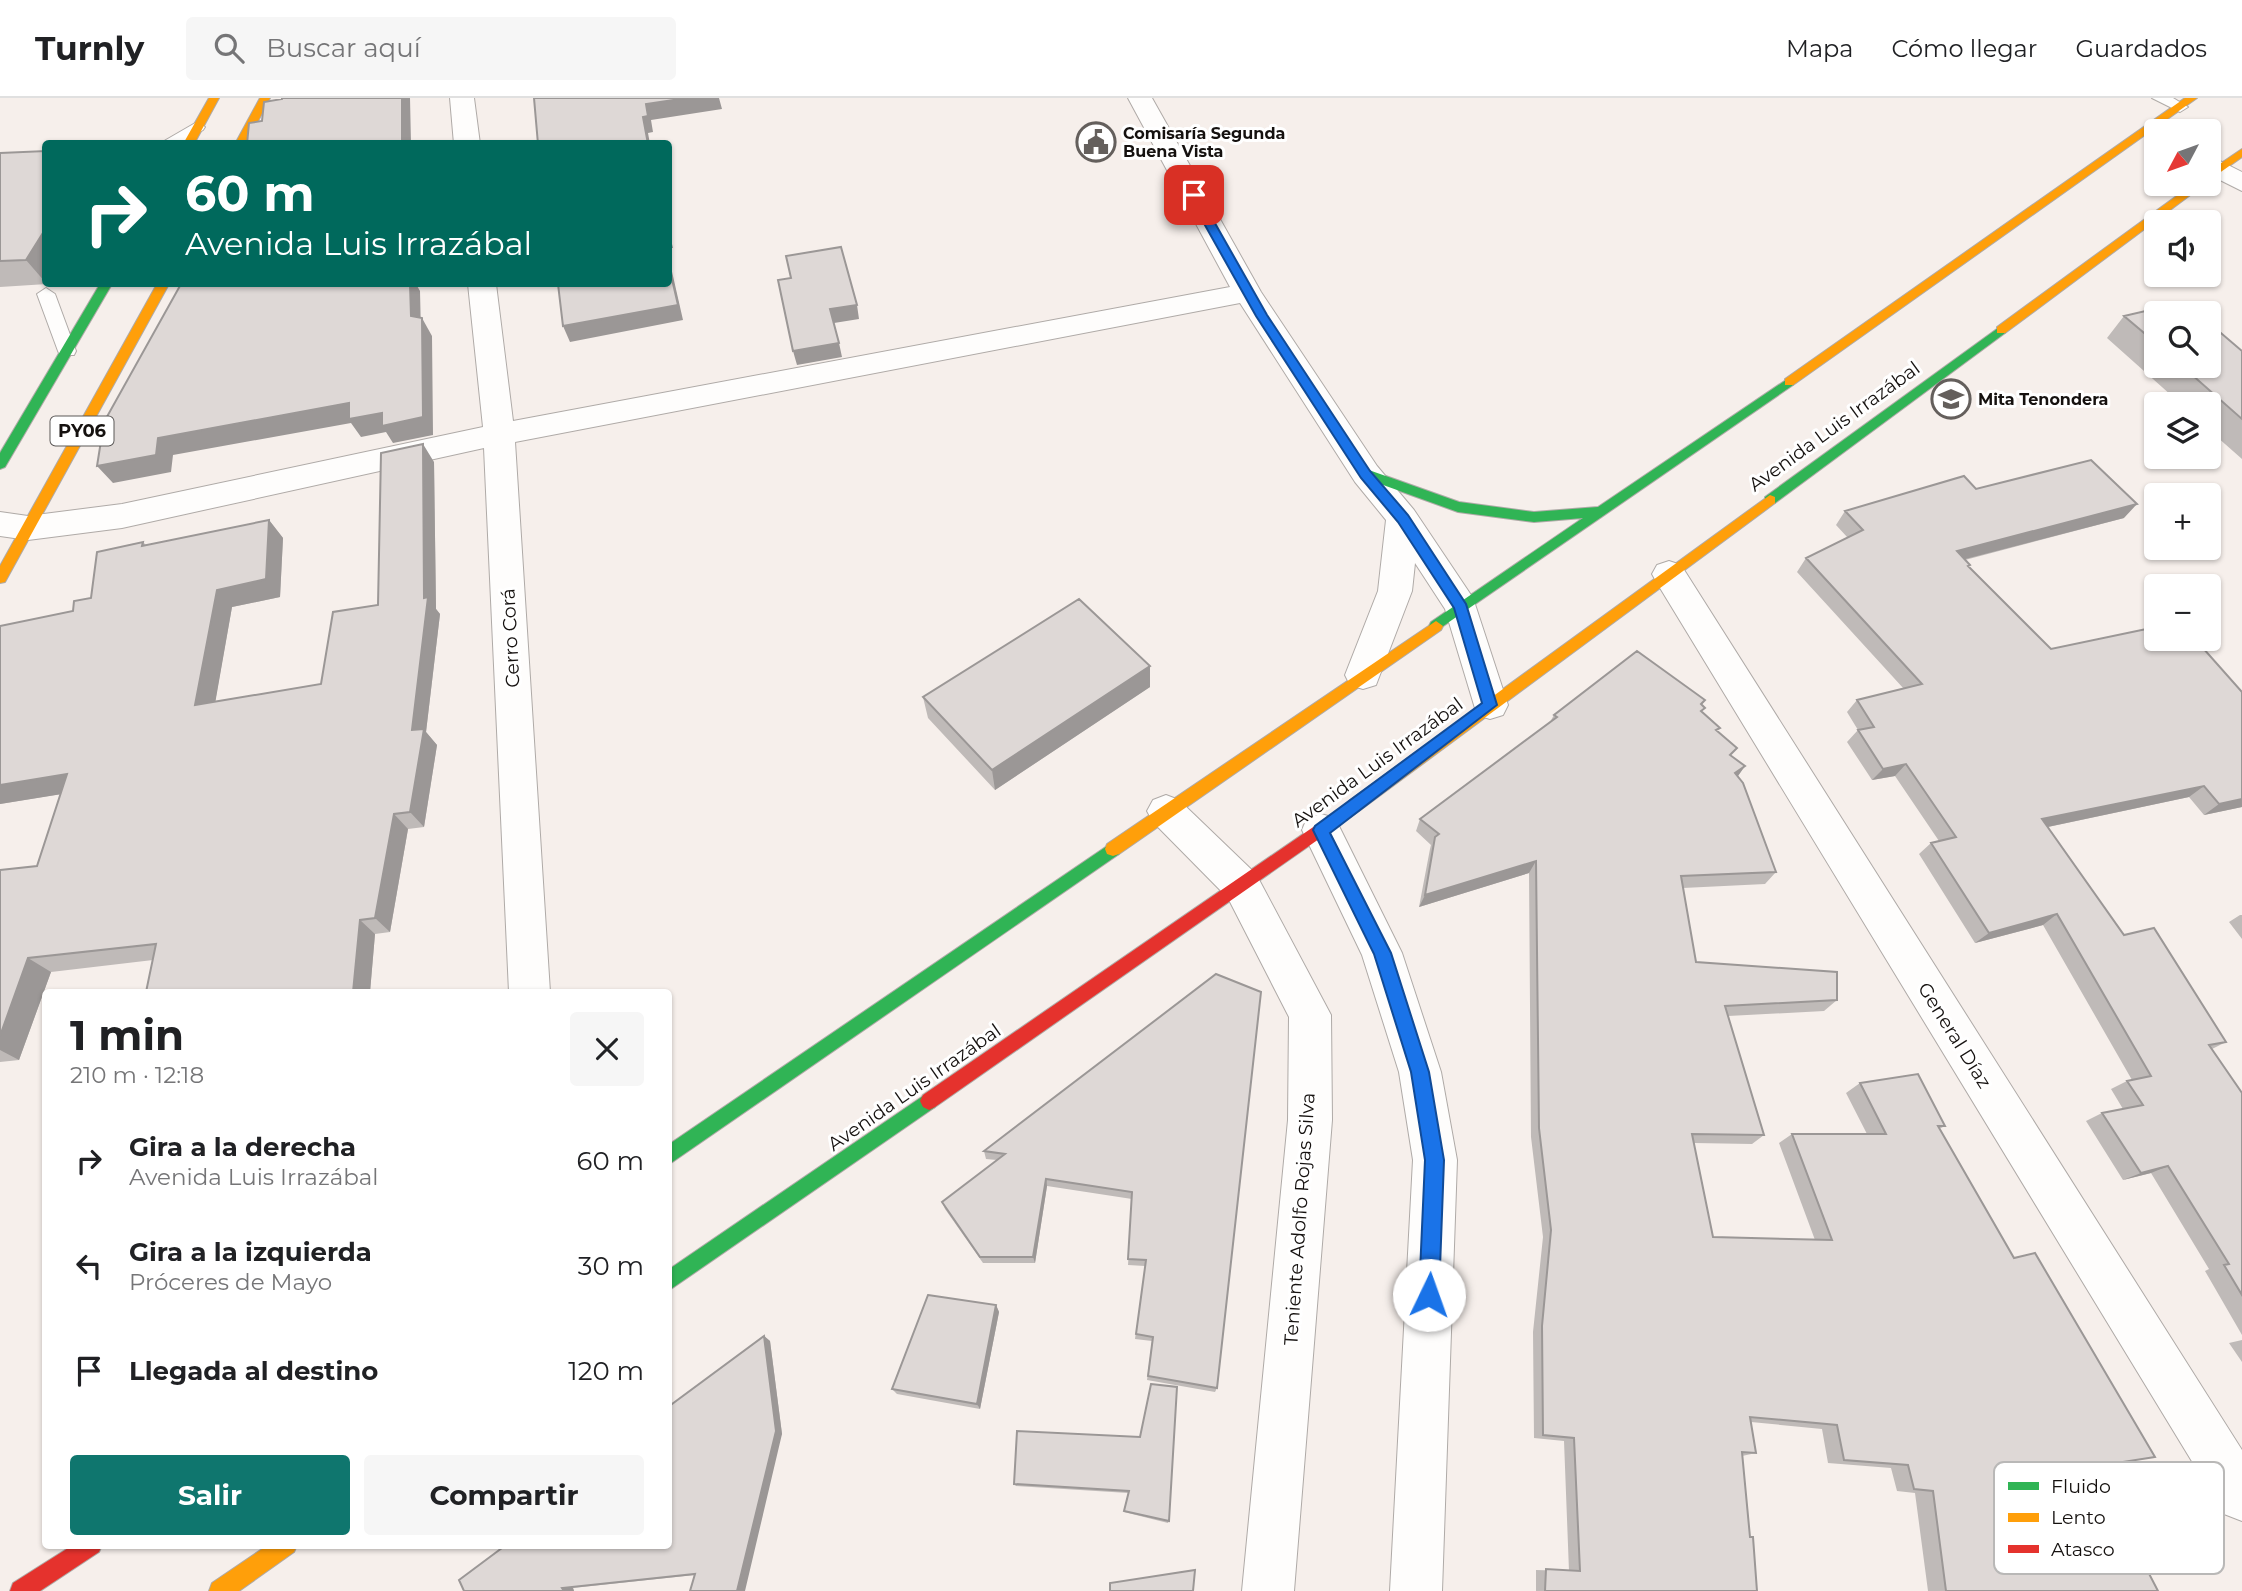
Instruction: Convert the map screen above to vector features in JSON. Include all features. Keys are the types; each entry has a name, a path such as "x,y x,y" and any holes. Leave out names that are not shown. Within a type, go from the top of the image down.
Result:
{"main road":[{"path":"189,140 214,98"},
{"path":"242,140 265,98"},
{"path":"2167,119 2186,102"},
{"path":"672,1153 2144,137"},
{"name":"Avenida Luis Irrazábal","path":"2221,171 2242,152"},
{"name":"Avenida Luis Irrazábal","path":"672,1279 1321,830 2187,196"},
{"name":"PY06","path":"0,464 104,287"},
{"name":"PY06","path":"0,578 14,526 161,287"},
{"path":"1366,474 1458,507 1534,517 1601,512"},
{"path":"21,1591 86,1549"},
{"path":"220,1591 281,1549"}],"street":[{"path":"462,98 467,140"},
{"path":"1140,98 1247,293 1366,474 1403,518 1461,607 1490,705"},
{"name":"Cerro Corá","path":"482,287 499,434 529,989"},
{"path":"14,526 122,516 499,434 1247,293"},
{"path":"1363,675 1395,591 1403,518"},
{"name":"General Díaz","path":"1669,574 2221,1462"},
{"name":"Teniente Adolfo Rojas Silva","path":"1166,811 1242,886 1310,1015 1310,1120 1268,1591"},
{"path":"1321,830 1382,953 1420,1072 1435,1160 1416,1591"},
{"name":"General Díaz","path":"2224,1467 2242,1496"}],"lane":[{"path":"2160,98 2186,102"},
{"path":"174,140 197,127"},
{"path":"46,294 67,351"}],"building":[{"path":"402,98 402,140 247,140 249,123 262,121 264,102 282,99"},
{"path":"534,98 687,98 646,104 648,116 643,117 647,140 538,140"},
{"path":"42,151 42,234 26,260 0,261 0,153"},
{"path":"841,247 857,305 830,309 839,343 793,351 778,280 791,278 786,256"},
{"path":"672,279 678,305 563,326 558,287 672,287"},
{"path":"179,287 410,287 411,316 422,318 423,417 382,426 382,413 349,419 349,403 158,438 156,455 97,466 104,422"},
{"path":"2144,311 2144,333 2124,316"},
{"path":"2221,333 2242,351 2242,419 2221,400 2221,392 2211,392 2196,378 2221,378"},
{"path":"423,444 424,598 428,597 412,730 424,729 410,812 394,814 375,918 360,920 353,989 147,989 156,944 28,958 0,1036 0,870 37,866 67,774 0,785 0,626 73,611 74,601 91,598 97,552 143,542 142,546 269,520 266,579 217,590 195,705 321,684 333,612 378,605 381,453"},
{"path":"2091,460 2137,504 1957,551 1970,565 1968,566 2051,649 2144,630 2144,651 2206,651 2242,692 2242,799 2219,804 2204,786 2042,819 2124,935 2154,928 2226,1042 2209,1045 2242,1093 2242,1295 2224,1265 2229,1264 2168,1166 2141,1173 2102,1113 2143,1105 2127,1081 2151,1076 2057,914 1989,933 1931,843 1956,837 1906,764 1883,769 1858,730 1874,727 1857,700 1922,684 1806,558 1863,530 1845,511 1964,476 1976,489"},
{"path":"1079,599 1150,666 992,770 923,697"},
{"path":"1637,651 1705,700 1701,704 1705,708 1701,711 1720,728 1716,730 1737,748 1730,755 1745,766 1735,773 1743,783 1776,872 1681,876 1696,962 1837,972 1837,1000 1725,1006 1764,1135 1692,1134 1713,1237 1832,1240 1792,1134 1886,1134 1860,1083 1918,1074 1945,1126 1938,1126 2014,1258 2035,1253 2155,1457 2123,1462 1994,1462 1994,1574 2149,1574 2158,1591 1946,1591 1933,1491 1914,1489 1908,1465 1844,1460 1837,1425 1750,1417 1756,1453 1742,1452 1757,1591 1545,1591 1546,1569 1580,1571 1574,1438 1543,1435 1542,1326 1551,1230 1539,1128 1536,861 1425,895 1435,837 1439,834 1420,819 1557,717 1554,715"},
{"path":"1216,974 1261,992 1217,1388 1148,1376 1153,1337 1136,1334 1146,1260 1128,1259 1132,1192 1046,1179 1033,1257 980,1257 942,1202 1005,1154 984,1151"},
{"path":"928,1295 996,1305 977,1404 892,1389"},
{"path":"764,1336 776,1431 737,1591 690,1591 695,1574 562,1588 564,1591 464,1591 459,1580 501,1549 672,1549 672,1404"},
{"path":"1151,1384 1177,1387 1169,1521 1124,1511 1129,1491 1014,1484 1017,1431 1140,1437"},
{"path":"1195,1570 1193,1591 1110,1591 1110,1583"}],"traffic: fast":[{"path":"0,464 104,287"},
{"path":"1770,500 2001,330"},
{"path":"1436,626 1789,382"},
{"path":"1366,474 1458,507 1534,517 1599,512"},
{"path":"672,1153 1113,849"},
{"path":"672,1279 929,1101"}],"traffic: slow":[{"path":"190,140 214,98"},
{"path":"242,140 265,98"},
{"path":"1789,382 2192,98"},
{"path":"2221,168 2242,152"},
{"path":"2001,330 2184,196"},
{"path":"0,578 161,287"},
{"path":"1354,806 1770,500"},
{"path":"1113,849 1436,626"},
{"path":"220,1591 281,1549"}],"traffic: jam":[{"path":"929,1101 1354,806"},
{"path":"21,1591 86,1549"}],"place":[{"name":"Comisaría Segunda Buena Vista","path":"1096,142"},
{"name":"Mita Tenondera","path":"1951,399"}],"route":[{"path":"1194,195 1247,293 1366,474 1403,518 1461,607 1490,705 1321,830 1382,953 1420,1072 1435,1160 1429,1295"}]}
